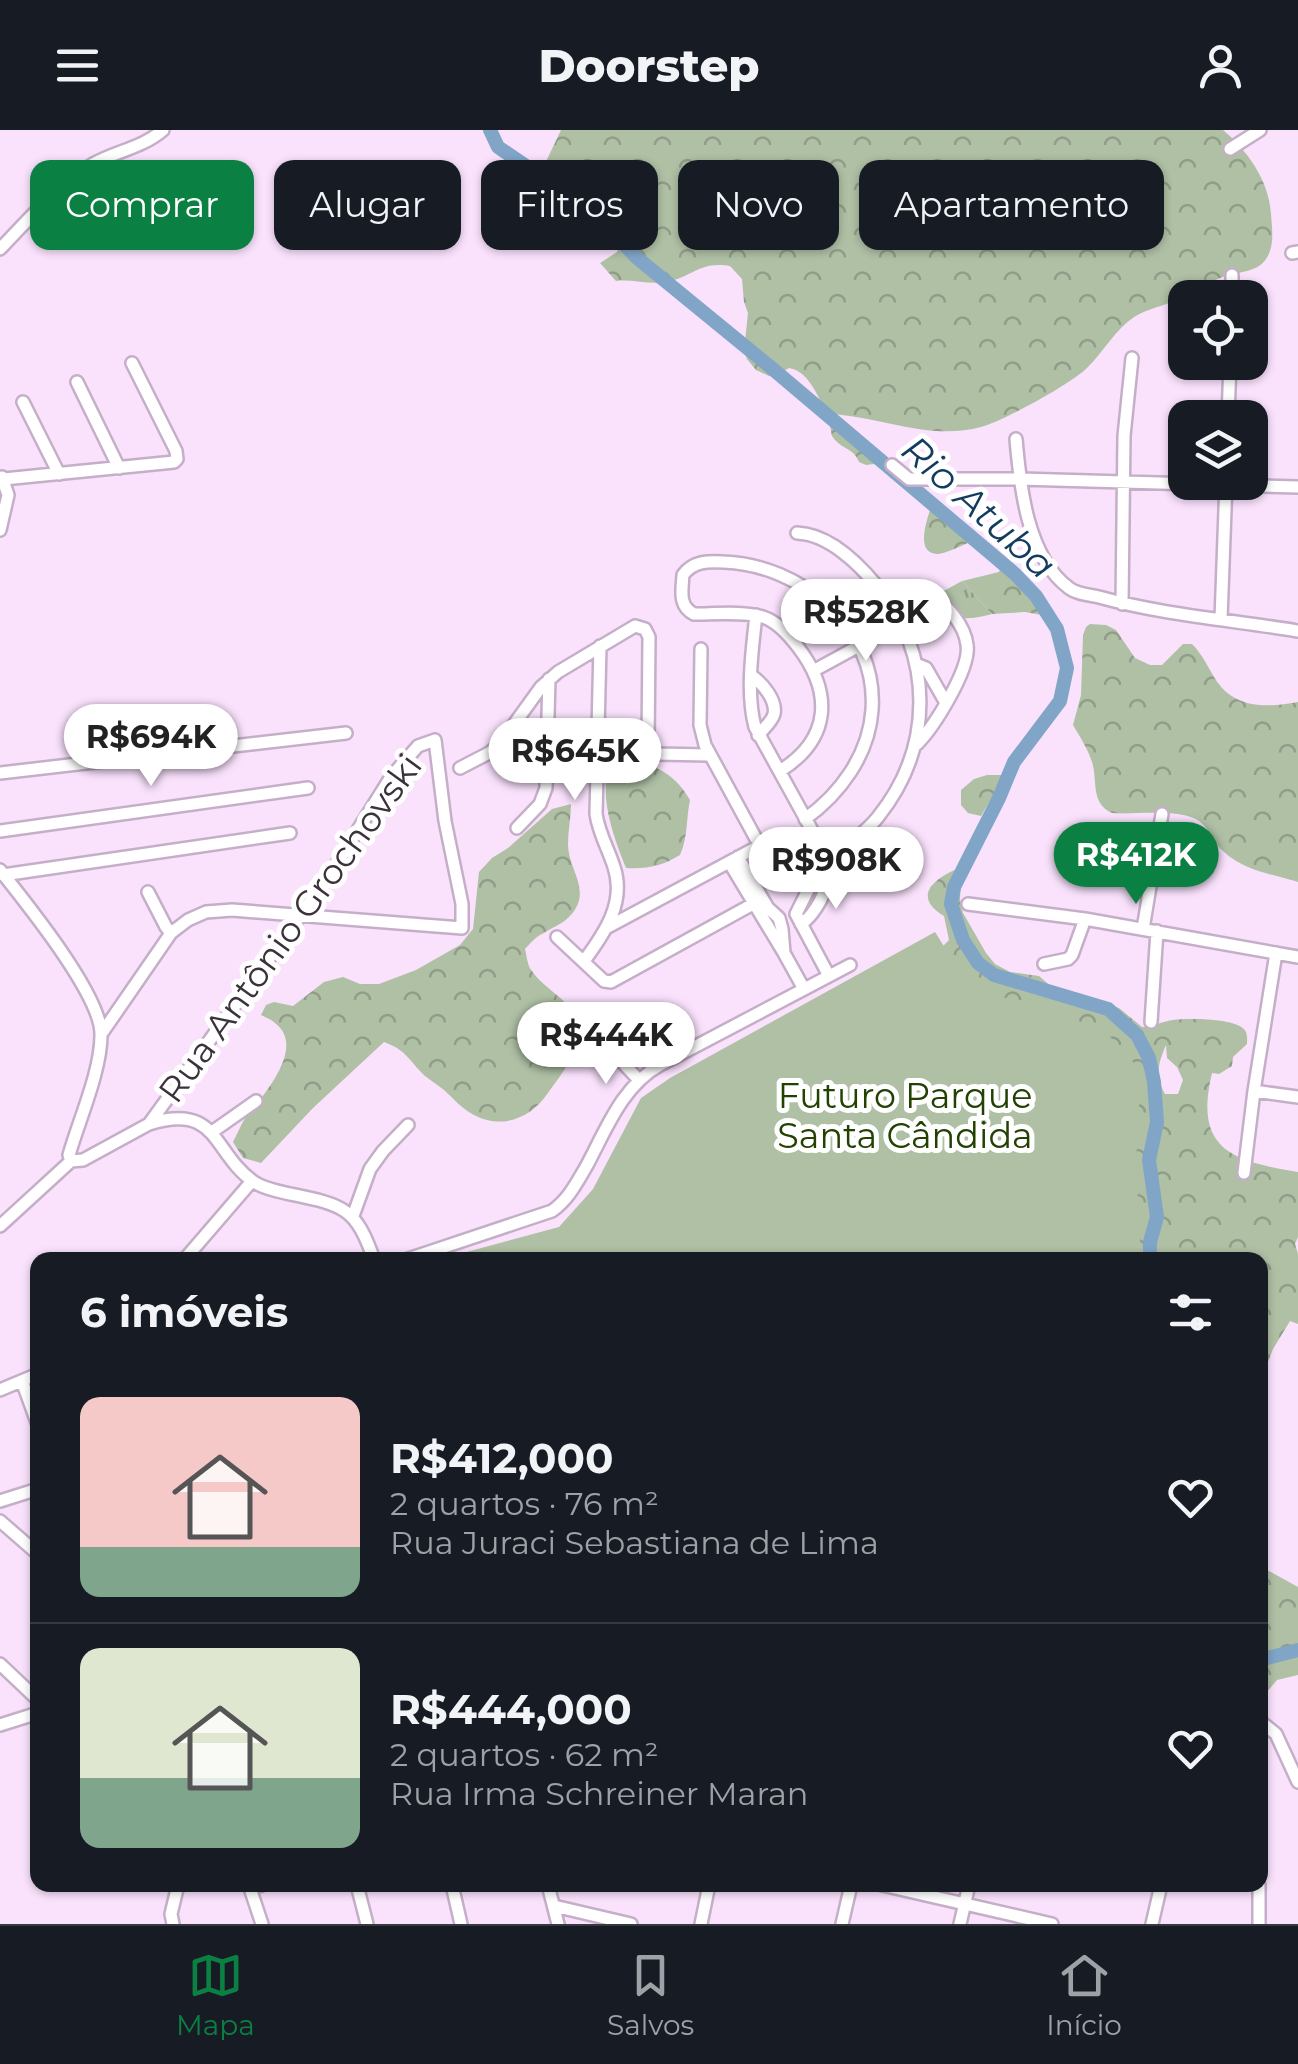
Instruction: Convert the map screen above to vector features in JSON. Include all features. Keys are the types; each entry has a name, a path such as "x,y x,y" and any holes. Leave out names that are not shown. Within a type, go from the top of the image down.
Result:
{"street":[{"path":"0,249 78,174 140,146 163,130"},
{"path":"1230,149 1260,130"},
{"path":"1232,275 1232,280"},
{"path":"1122,604 1124,436 1132,358"},
{"path":"0,530 8,505 2,476 170,464 176,459 132,363"},
{"path":"77,382 120,468"},
{"path":"24,402 58,474"},
{"path":"1016,438 1020,478 1037,547 1070,590 1122,604 1298,631"},
{"path":"892,465 909,479 1168,482"},
{"path":"1268,486 1298,487"},
{"path":"1220,618 1225,500"},
{"path":"797,533 817,537 860,568 883,594 900,623 916,664 921,712 903,778 867,830 830,862 823,878 825,888 809,920 801,924 828,976"},
{"path":"780,772 808,750 819,727 821,696 813,671 796,644 775,623 756,615 690,613 682,600 683,575 695,564 751,565 782,574 806,586 826,603 858,645 872,696 868,734 846,779 824,805 805,819"},
{"path":"914,747 932,728 966,662 967,643 945,604 931,594"},
{"path":"756,615 752,714 758,736 830,862"},
{"path":"813,671 900,623"},
{"path":"460,768 489,753 508,735 536,694 566,666 638,626 644,629 649,644 648,747 657,754 708,754"},
{"path":"584,962 608,926 615,905 613,865 596,814 600,646"},
{"path":"702,649 700,726 708,754 774,872"},
{"path":"916,664 926,668 946,703"},
{"path":"752,676 761,682 774,707 772,720 758,736"},
{"path":"517,828 544,797 550,679"},
{"path":"0,774 346,733"},
{"name":"Rua Antônio Grochovski","path":"149,1124 330,873 380,792 418,746 435,740 462,904 462,928 300,915"},
{"path":"489,753 547,754"},
{"path":"0,831 308,788"},
{"path":"1143,929 1162,814"},
{"path":"71,1161 69,1156 97,1062 102,1033 98,1015 42,925 2,872 290,834"},
{"path":"608,926 759,846"},
{"path":"734,860 758,901 779,918 775,927 784,953 804,989"},
{"path":"148,892 171,933"},
{"path":"558,937 604,980 615,981 758,901"},
{"path":"968,904 1085,919 1298,957"},
{"path":"102,1033 171,933 198,915 218,910 300,915"},
{"path":"1044,964 1072,955 1085,919"},
{"path":"1151,1022 1158,931"},
{"path":"1244,1174 1276,953"},
{"path":"430,1252 560,1206 638,1079 850,965"},
{"path":"623,1063 638,1079"},
{"path":"1254,1091 1298,1097"},
{"path":"212,1132 256,1101"},
{"path":"0,1226 71,1161 83,1160 149,1124 181,1120 200,1124 212,1132 252,1181 323,1202 353,1216 371,1252"},
{"path":"353,1216 370,1170 408,1125"},
{"path":"191,1252 252,1181"},
{"path":"0,1390 30,1378"},
{"path":"22,1381 30,1403"},
{"path":"0,1501 30,1492"},
{"path":"0,1521 30,1547"},
{"path":"0,1664 30,1692"},
{"path":"0,1725 30,1716"},
{"path":"1268,1728 1276,1734 1298,1782"},
{"path":"173,1924 171,1914 176,1892"},
{"path":"257,1892 262,1924"},
{"path":"359,1892 367,1924"},
{"path":"454,1892 461,1924"},
{"path":"550,1892 558,1924"},
{"path":"701,1924 708,1892"},
{"path":"842,1924 849,1892"},
{"path":"913,1892 1052,1924"},
{"path":"960,1924 968,1892"},
{"path":"1152,1924 1159,1892"},
{"path":"1259,1892 1260,1924"},
{"path":"554,1906 630,1924"}],"green space":[{"path":"561,130 1223,130 1241,147 1262,178 1269,202 1272,243 1266,259 1247,271 1215,280 1168,280 1168,303 1134,317 1080,374 1037,401 981,427 943,431 831,414 827,419 804,376 789,368 769,376 756,370 747,359 744,351 748,313 742,279 730,266 710,266 675,280 653,283 616,281 600,263 618,250 658,250 658,160 547,160"},
{"path":"828,420 882,463 859,462 834,439"},
{"path":"932,503 977,539 946,552 930,552 924,533"},
{"path":"1003,561 1026,582 1047,616 1025,612 992,614 962,581 999,572"},
{"path":"962,581 992,614 963,618 939,603 942,592"},
{"path":"1090,624 1116,630 1135,658 1150,665 1162,665 1183,644 1192,644 1222,688 1240,701 1262,705 1298,702 1298,882 1241,864 1221,849 1203,824 1190,817 1112,813 1100,803 1090,757 1073,725 1081,695 1083,635"},
{"path":"626,756 671,777 690,800 680,855 661,864 626,868 613,833 606,798 608,757"},
{"path":"1005,775 981,816 968,813 961,805 961,790 974,779"},
{"path":"571,804 568,844 580,890 576,908 525,949 530,969 568,1005 578,1021 578,1039 572,1056 541,1102 524,1115 505,1121 474,1115 425,1076 403,1052 384,1042 261,1163 243,1158 233,1142 278,1073 286,1046 284,1033 261,1015 266,1005 274,1002 293,1006 324,982 343,977 360,984 379,984 416,970 460,945 473,929 479,872 552,809"},
{"path":"962,867 963,913 986,953 995,964 1010,972 1039,976 1053,988 1119,1008 1142,1027 1199,1019 1238,1025 1245,1031 1247,1044 1233,1057 1232,1066 1219,1074 1212,1073 1208,1120 1214,1136 1238,1156 1298,1172 1298,1324 1290,1321 1268,1362 1268,1252 1126,1252 943,946 949,940 944,916 934,908 928,894 937,881","holes":["1166,1045 1167,1058 1183,1080 1178,1094 1165,1094 1159,1075"]},
{"name":"Futuro Parque Santa Cândida","path":"935,932 969,986 1103,1029 1141,1071 1136,1161 1141,1252 467,1252 559,1227 593,1189 641,1098 670,1078"},
{"path":"1268,1570 1298,1587 1298,1675 1277,1680 1268,1691"}],"waterway":[{"name":"Rio Atuba","path":"490,130 498,147 595,213 636,257 1015,574 1036,596 1057,629 1067,668 1060,701 1014,762 954,887 951,904 963,940 978,963 994,975 1108,1009 1137,1035 1149,1058 1157,1122 1149,1160 1157,1217 1150,1252"},
{"name":"Rio Atuba","path":"1268,1658 1298,1650"}]}
